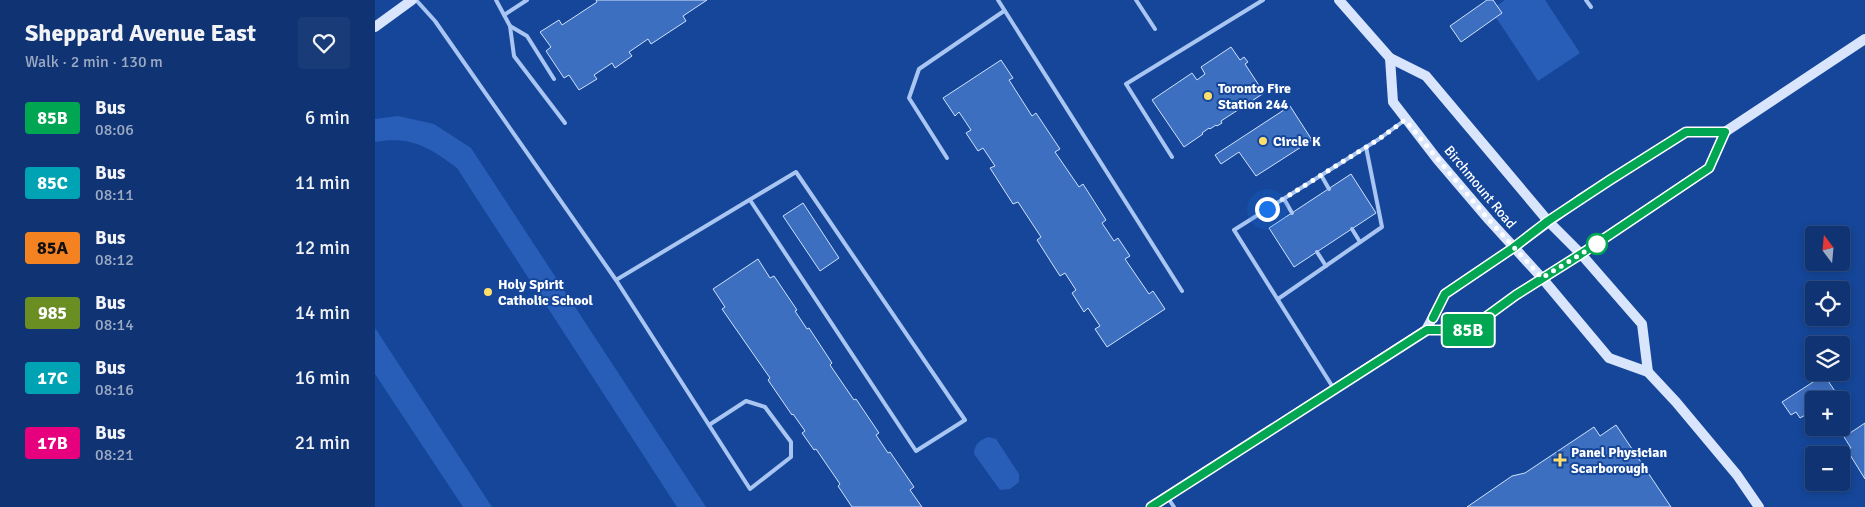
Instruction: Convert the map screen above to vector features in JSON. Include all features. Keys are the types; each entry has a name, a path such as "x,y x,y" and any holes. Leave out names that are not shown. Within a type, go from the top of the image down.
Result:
{"main road":[{"path":"375,27 414,0"},
{"path":"1339,0 1390,58 1425,76 1548,221 1581,254 1642,324 1648,372"},
{"path":"1427,330 1468,330 1542,278 1709,168 1725,132 1865,39"},
{"name":"Birchmount Road","path":"1390,58 1393,102 1405,120 1609,358 1648,372 1676,402 1737,475 1759,507"},
{"path":"1151,507 1427,330 1445,294 1513,248 1548,221 1686,132 1725,132"}],"lane":[{"path":"414,0 435,22 616,280 750,489 791,457 791,442 765,407 746,401 709,425"},
{"path":"496,0 510,26 514,56 565,123"},
{"path":"504,15 527,0"},
{"path":"997,0 1182,290"},
{"path":"1136,0 1155,29"},
{"path":"1172,157 1126,84 1263,0"},
{"path":"1586,0 1591,7"},
{"path":"947,158 909,98 919,70 1004,11"},
{"path":"510,26 527,36 553,79"},
{"path":"1334,388 1234,230 1367,147 1405,120"},
{"path":"1278,299 1382,226 1367,147"},
{"path":"616,280 796,172 965,420 916,450 750,200"},
{"path":"1321,175 1329,189"},
{"path":"1283,199 1292,213"},
{"path":"1352,229 1360,242"},
{"path":"1317,252 1326,266"},
{"path":"1167,496 1174,507"}],"shaded area":[{"path":"1505,0 1545,0 1580,53 1538,81 1491,10"},
{"path":"398,116 434,124 471,148 706,507 677,507 457,168 428,149 410,142 375,142 375,119"},
{"path":"375,328 492,507 463,507 375,374"},
{"path":"988,437 996,439 1019,474 1019,482 1010,489 1000,490 974,454 978,443"}],"building":[{"path":"596,0 707,0 683,16 686,21 651,44 648,39 629,52 632,56 615,68 612,63 594,75 597,79 579,90 569,75 564,78 546,51 551,47 540,32 559,20 562,25 597,2"},
{"path":"1487,0 1493,0 1502,13 1461,42 1450,26"},
{"name":"Toronto Fire Station 244","path":"1231,47 1240,60 1244,57 1248,62 1245,64 1264,93 1221,121 1222,123 1209,128 1184,147 1152,100 1192,73 1197,80 1205,74 1201,67"},
{"path":"1001,60 1013,78 1009,80 1032,116 1036,113 1060,149 1055,152 1079,187 1083,184 1106,220 1102,223 1114,241 1118,238 1130,256 1125,259 1149,294 1153,291 1165,309 1107,347 1095,329 1100,326 1088,308 1084,312 1072,293 1076,290 1065,273 1060,276 1037,240 1041,237 1018,202 1013,204 990,168 995,166 983,148 978,151 966,133 971,130 959,112 955,116 943,98"},
{"path":"1290,106 1312,140 1256,176 1239,152 1221,164 1215,155"},
{"path":"1351,174 1376,213 1294,267 1269,228"},
{"path":"803,203 839,258 820,271 783,216"},
{"path":"758,259 770,278 774,276 797,310 795,311 807,329 809,328 832,363 830,365 879,433 876,435 914,487 910,490 922,507 852,507 838,486 840,484 816,449 814,450 802,433 805,431 768,380 770,378 722,309 725,307 713,289"},
{"path":"1815,381 1828,381 1835,391 1805,391 1805,415 1800,418 1796,412 1791,415 1782,402"},
{"path":"1865,423 1865,479 1850,455 1851,448 1844,437 1850,436 1850,433"},
{"path":"1616,425 1671,507 1467,507 1512,476 1525,473 1594,427 1600,436"}],"bus line":[{"name":"85B","path":"1151,507 1427,330 1468,330 1516,295 1709,168 1725,132 1686,132 1580,199 1513,248 1445,294 1433,318"}],"place":[{"name":"Toronto Fire Station 244","path":"1208,96"},
{"name":"Circle K","path":"1263,141"},
{"name":"Holy Spirit Catholic School","path":"488,292"},
{"name":"Panel Physician Scarborough","path":"1560,460"}],"route":[{"path":"1267,209 1379,139 1405,120 1513,248 1542,278 1597,244"}]}
